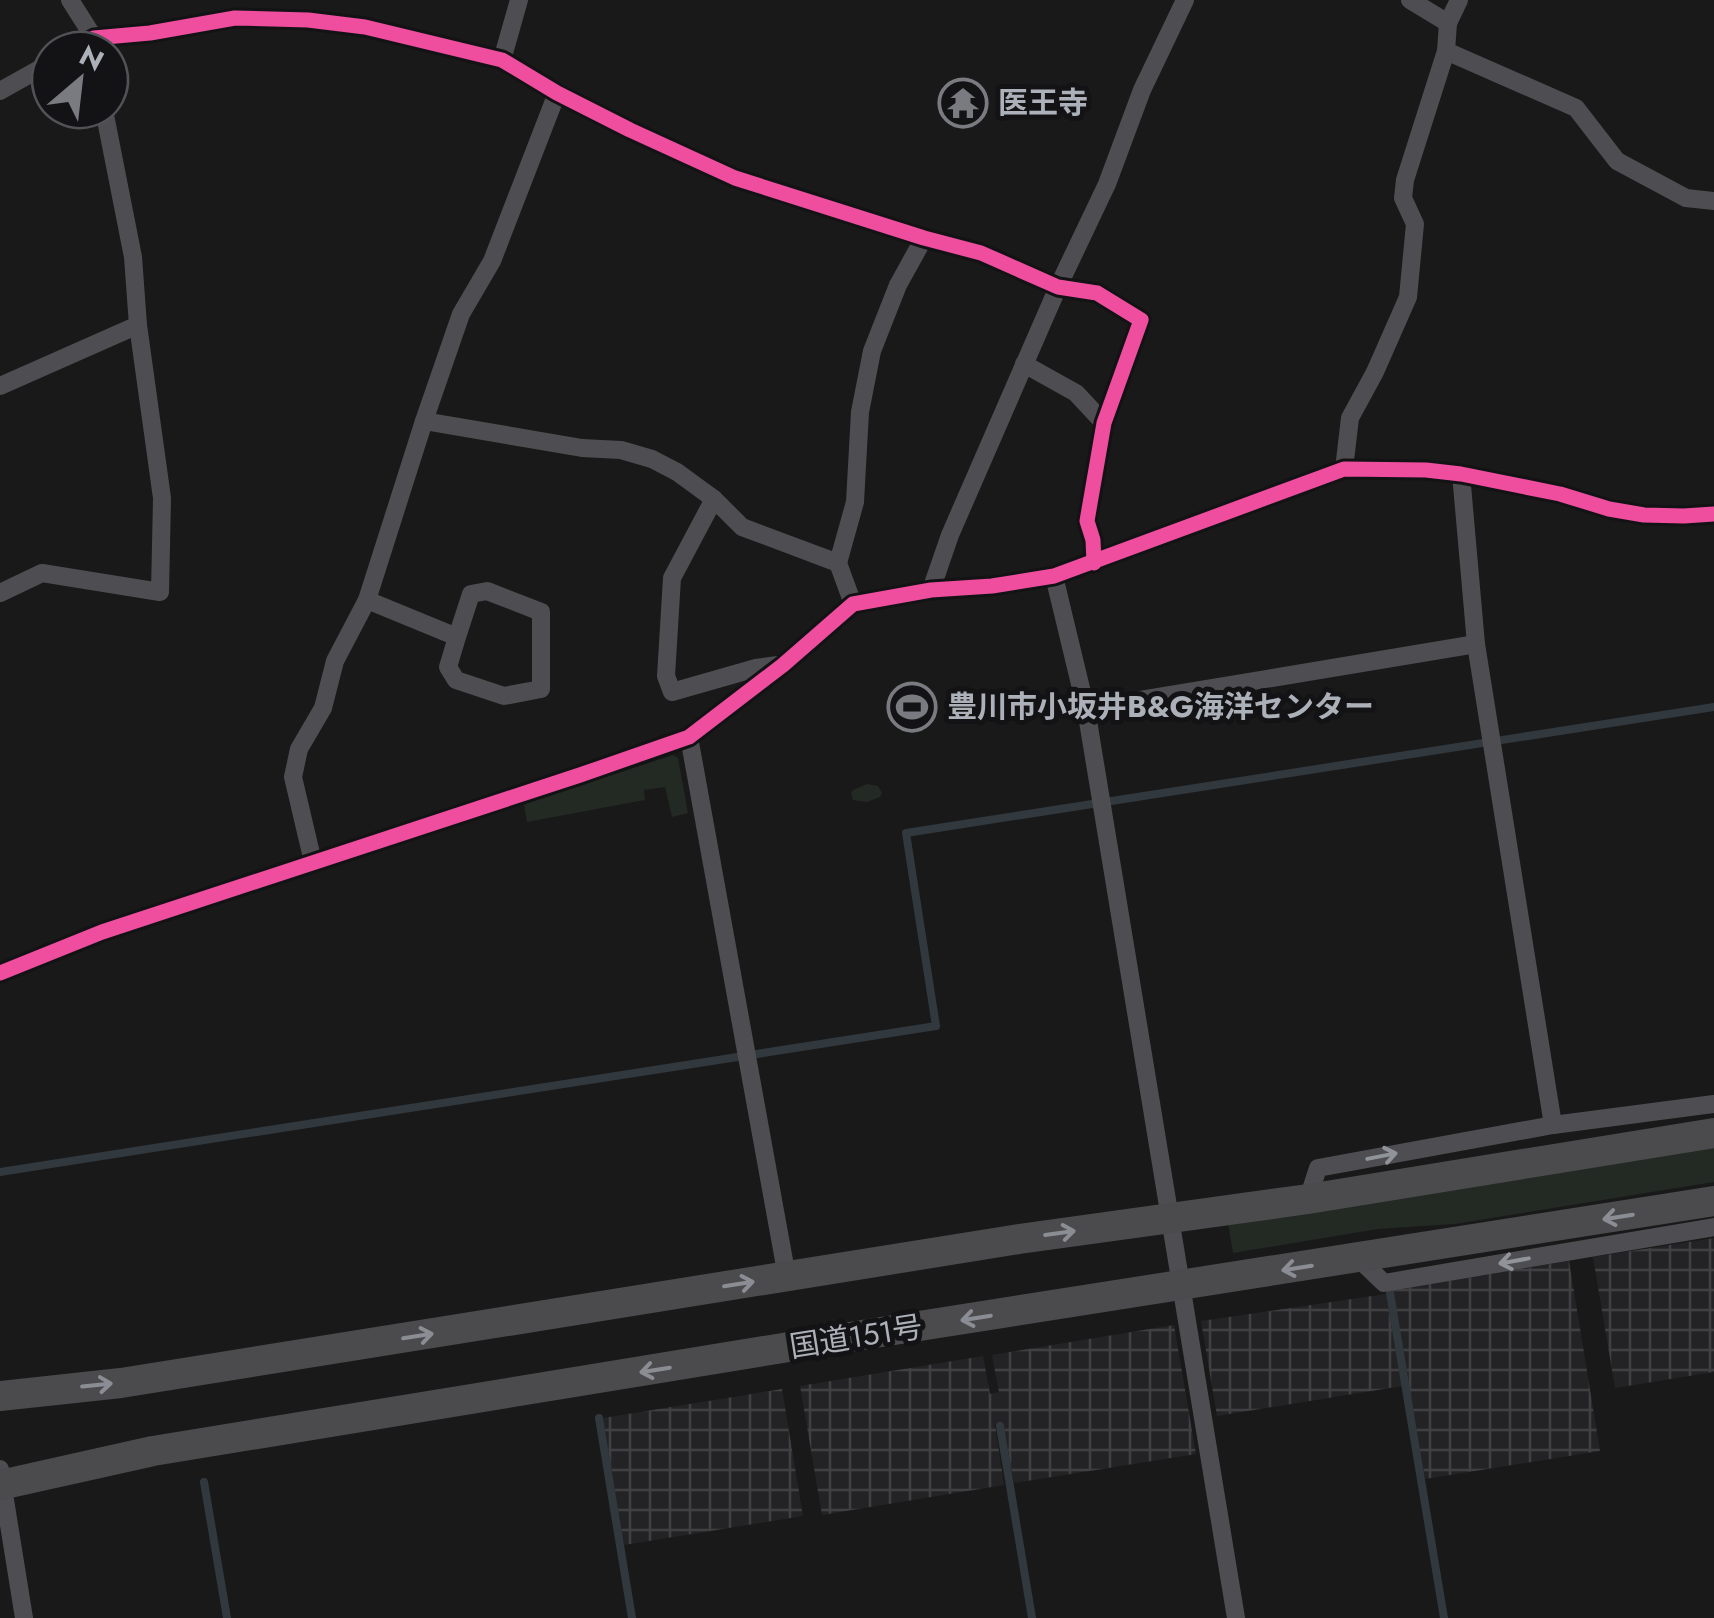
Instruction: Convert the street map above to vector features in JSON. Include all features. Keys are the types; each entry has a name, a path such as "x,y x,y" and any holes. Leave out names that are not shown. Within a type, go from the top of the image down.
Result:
{"highway":[{"path":"0,1396 121,1383 1714,1134"},
{"name":"国道151号","path":"1,1479 844,1338 1714,1201"}],"street":[{"path":"70,0 86,30"},
{"path":"502,60 519,0"},
{"path":"932,590 950,535 1107,184 1142,90 1185,0"},
{"path":"1410,0 1448,23"},
{"path":"1344,469 1350,418 1408,298 1415,224 1403,198 1404,180 1446,50 1448,23 1459,0"},
{"path":"130,36 235,18 308,20 365,26 502,60 630,130 735,178 981,254 1058,287 1096,293 1141,320 1104,422 1087,521 1094,563"},
{"path":"1446,50 1576,108 1617,161 1686,198 1714,200"},
{"path":"0,91 30,74"},
{"path":"313,862 293,777 298,749 324,708 334,661 367,600 461,314 492,261 557,93"},
{"path":"0,593 42,573 160,592 162,498 132,257 108,130"},
{"path":"853,604 838,563 856,502 860,412 872,351 898,284 924,238"},
{"path":"0,386 138,325"},
{"path":"1024,364 1076,393 1104,422"},
{"path":"424,421 582,448 620,450 652,459 714,499 742,527 838,563"},
{"path":"0,973 102,932 688,737 853,604 1054,576 1344,469 1460,474 1560,494 1609,509 1644,514 1714,514"},
{"path":"1460,474 1476,644 1552,1124"},
{"path":"714,499 672,578 666,676 672,692 783,664"},
{"path":"1054,576 1086,709 1236,1618"},
{"path":"487,591 541,612 541,689 504,696 456,680 448,666 456,637 471,594 487,591"},
{"path":"367,600 456,637"},
{"path":"1086,709 1476,644"},
{"path":"688,737 787,1276"},
{"path":"1308,1199 1318,1168 1552,1124 1714,1104"},
{"path":"1359,1259 1384,1283 1714,1228"},
{"path":"1,1479 24,1618"}],"shaded area":[{"path":"673,755 678,758 688,813 672,817 665,787 644,790 645,800 527,822 524,804"},
{"path":"867,784 878,786 880,797 867,802 853,800 853,790"},
{"path":"1714,1138 1714,1182 1455,1224 1378,1229 1233,1253 1227,1217"},
{"path":"1714,1238 1714,1372 1615,1388 1593,1257"},
{"path":"1569,1261 1600,1451 1425,1479 1393,1290"},
{"path":"1386,1294 1402,1386 1217,1416 1201,1321"},
{"path":"1174,1325 1196,1454 1014,1483 1003,1423 995,1424 1004,1485 822,1515 800,1386 983,1356 990,1394 999,1392 992,1355"},
{"path":"782,1389 803,1516 624,1545 603,1418"}],"waterway":[{"path":"0,1172 936,1026 906,833 1714,707"},
{"path":"1390,1293 1444,1618"},
{"path":"599,1418 632,1618"},
{"path":"1000,1426 1032,1618"},
{"path":"204,1482 227,1618"}],"cycle path":[{"path":"130,35 235,18 308,20 365,27 502,60 630,130 735,178 981,253 1058,287 1097,293 1141,320 1104,423 1087,521 1094,563"},
{"path":"0,973 102,932 689,737 783,665 853,604 931,590 1054,576 1344,469 1461,474 1644,515 1714,514"}],"place":[{"name":"医王寺","path":"963,103"},
{"name":"豊川市小坂井B&G海洋センター","path":"912,707"}]}
